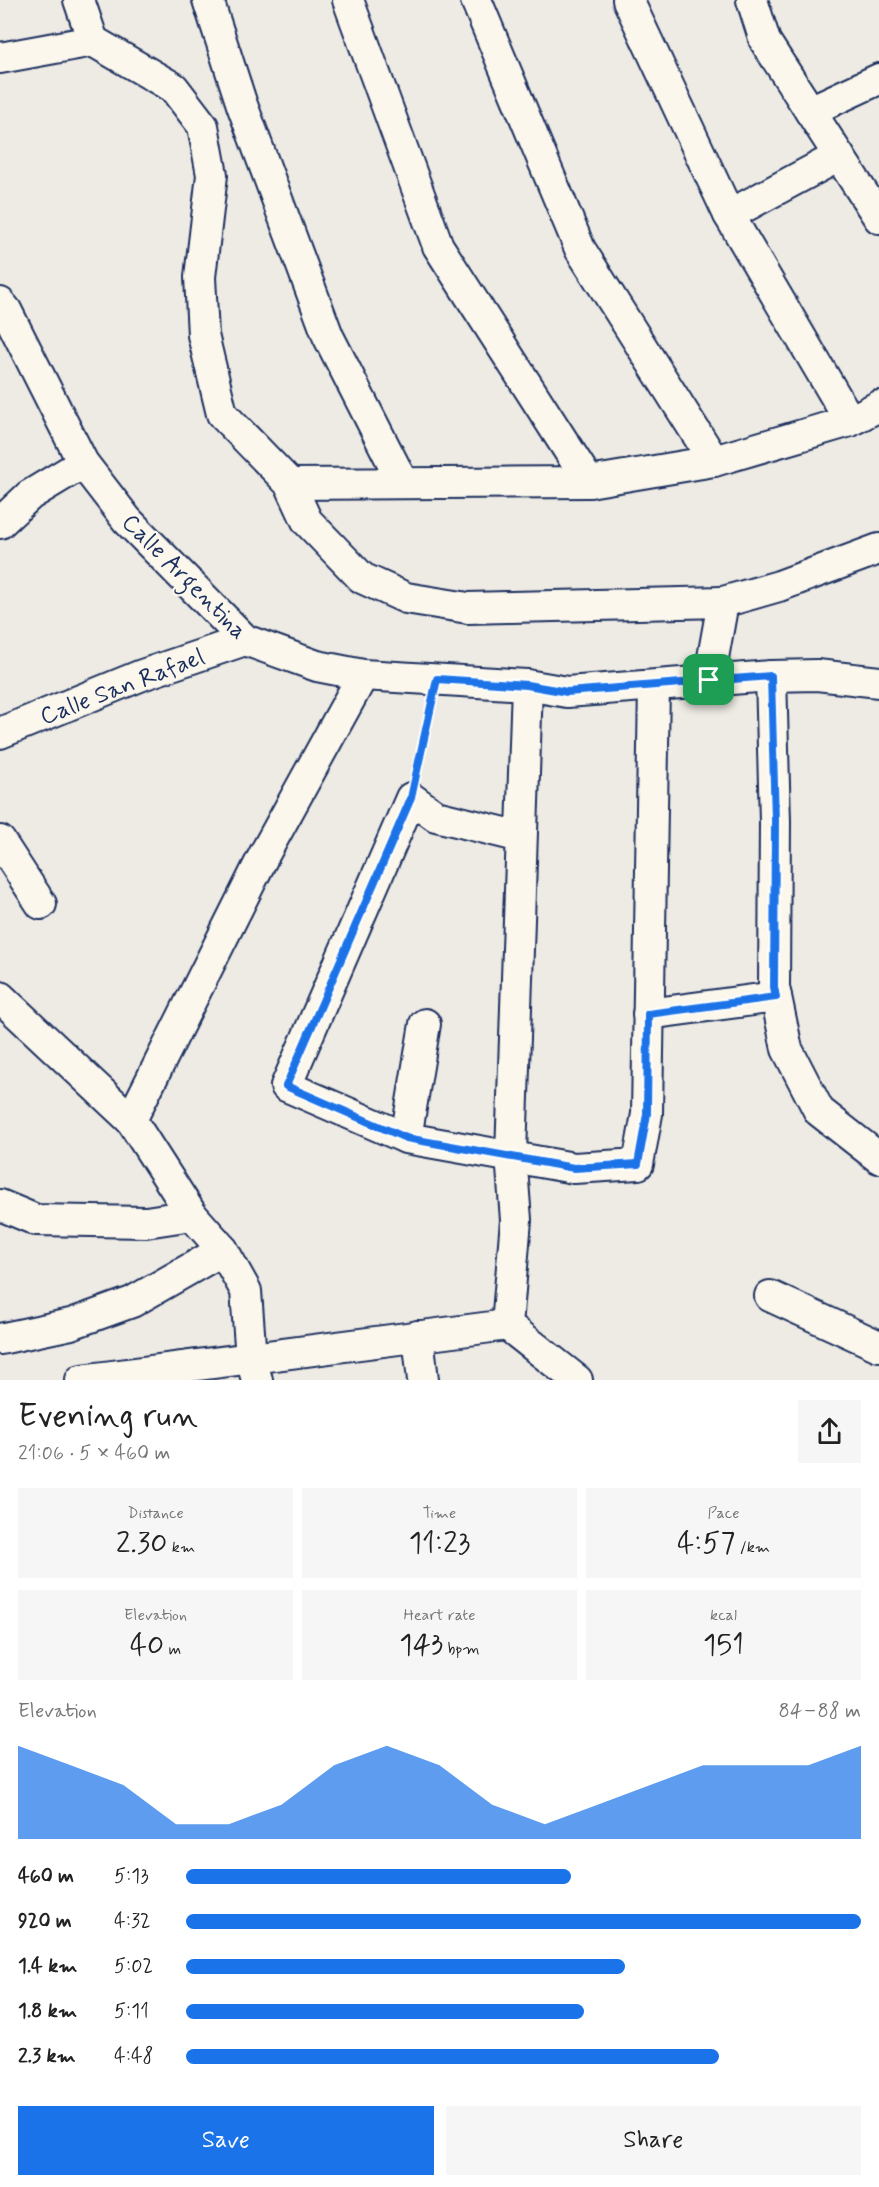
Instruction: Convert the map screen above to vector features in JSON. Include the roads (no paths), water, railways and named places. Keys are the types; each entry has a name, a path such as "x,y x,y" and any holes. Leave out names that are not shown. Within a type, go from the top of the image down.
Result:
{"street":[{"path":"80,0 93,40 174,88 203,126 212,175 201,278 203,335 222,414 290,484 307,521 362,578 406,598 468,608 723,602 779,586 879,549"},
{"path":"208,0 242,105 328,336 403,483"},
{"path":"348,0 438,246 589,482"},
{"path":"476,0 580,249 714,461"},
{"path":"628,0 729,215 850,420"},
{"path":"752,0 765,41 879,218"},
{"path":"0,58 93,40"},
{"path":"810,111 879,79"},
{"path":"729,215 839,156"},
{"name":"Calle Argentina","path":"0,303 6,310 83,463 127,520 244,640 317,666 363,675 527,685 567,692 771,676 817,675 879,682"},
{"path":"290,484 589,482 714,461 850,420 879,406"},
{"path":"0,523 30,495 83,463"},
{"path":"709,680 723,602"},
{"name":"Calle San Rafael","path":"0,733 142,675 244,640"},
{"path":"131,1120 265,853 363,675"},
{"path":"771,676 775,821 774,987 787,1049 819,1111 879,1158"},
{"path":"507,1325 516,1220 511,1155 527,685"},
{"path":"521,837 436,816 411,798 286,1086 406,1138 574,1168 638,1164 647,1114 654,686"},
{"path":"0,841 41,904"},
{"path":"0,997 131,1120 192,1215 223,1251 246,1292 254,1370"},
{"path":"648,1014 776,997"},
{"path":"406,1138 425,1024"},
{"path":"0,1205 36,1220 146,1222 192,1215"},
{"path":"0,1339 71,1324 132,1302 223,1251"},
{"path":"770,1296 879,1346"},
{"path":"81,1380 254,1370 418,1336 507,1325 578,1380"},
{"path":"418,1336 423,1380"}]}
